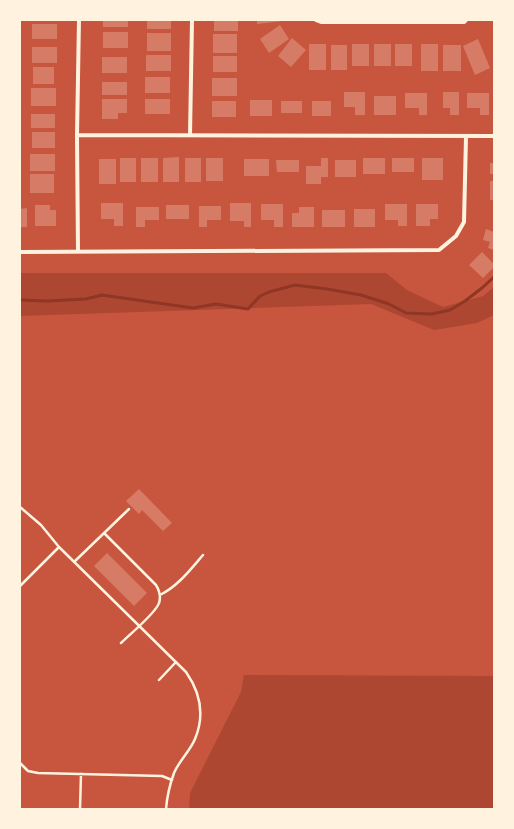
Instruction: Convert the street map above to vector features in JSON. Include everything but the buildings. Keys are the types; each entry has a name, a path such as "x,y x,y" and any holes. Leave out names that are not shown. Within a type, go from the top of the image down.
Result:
{"street":[{"path":"78,251 77,135 79,20"},
{"path":"190,136 192,20"},
{"path":"316,20 322,22 464,22 466,20"},
{"path":"77,135 494,136"},
{"path":"20,252 439,250 456,236 464,222 466,137"}],"lane":[{"path":"20,507 41,525 59,547 186,672 194,684 199,700 200,717 195,739 174,773 166,801 166,809"},
{"path":"74,562 129,509"},
{"path":"104,533 156,585 160,595 159,604 156,608 121,643"},
{"path":"20,586 59,547"},
{"path":"160,595 169,591 176,585 203,555"},
{"path":"159,680 176,662"},
{"path":"20,763 28,771 38,773 162,776 172,780"},
{"path":"80,809 81,774"}],"shaded area":[{"path":"20,273 386,273 407,290 443,307 483,296 494,287 494,315 477,323 434,330 371,304 20,316"},
{"path":"244,675 494,676 494,809 189,809 190,793 241,692"}],"waterway":[{"path":"20,300 47,301 86,299 102,295 193,308 216,304 248,309 260,296 295,285 361,295 389,304 406,313 432,314 450,310 465,301 494,277"}]}
